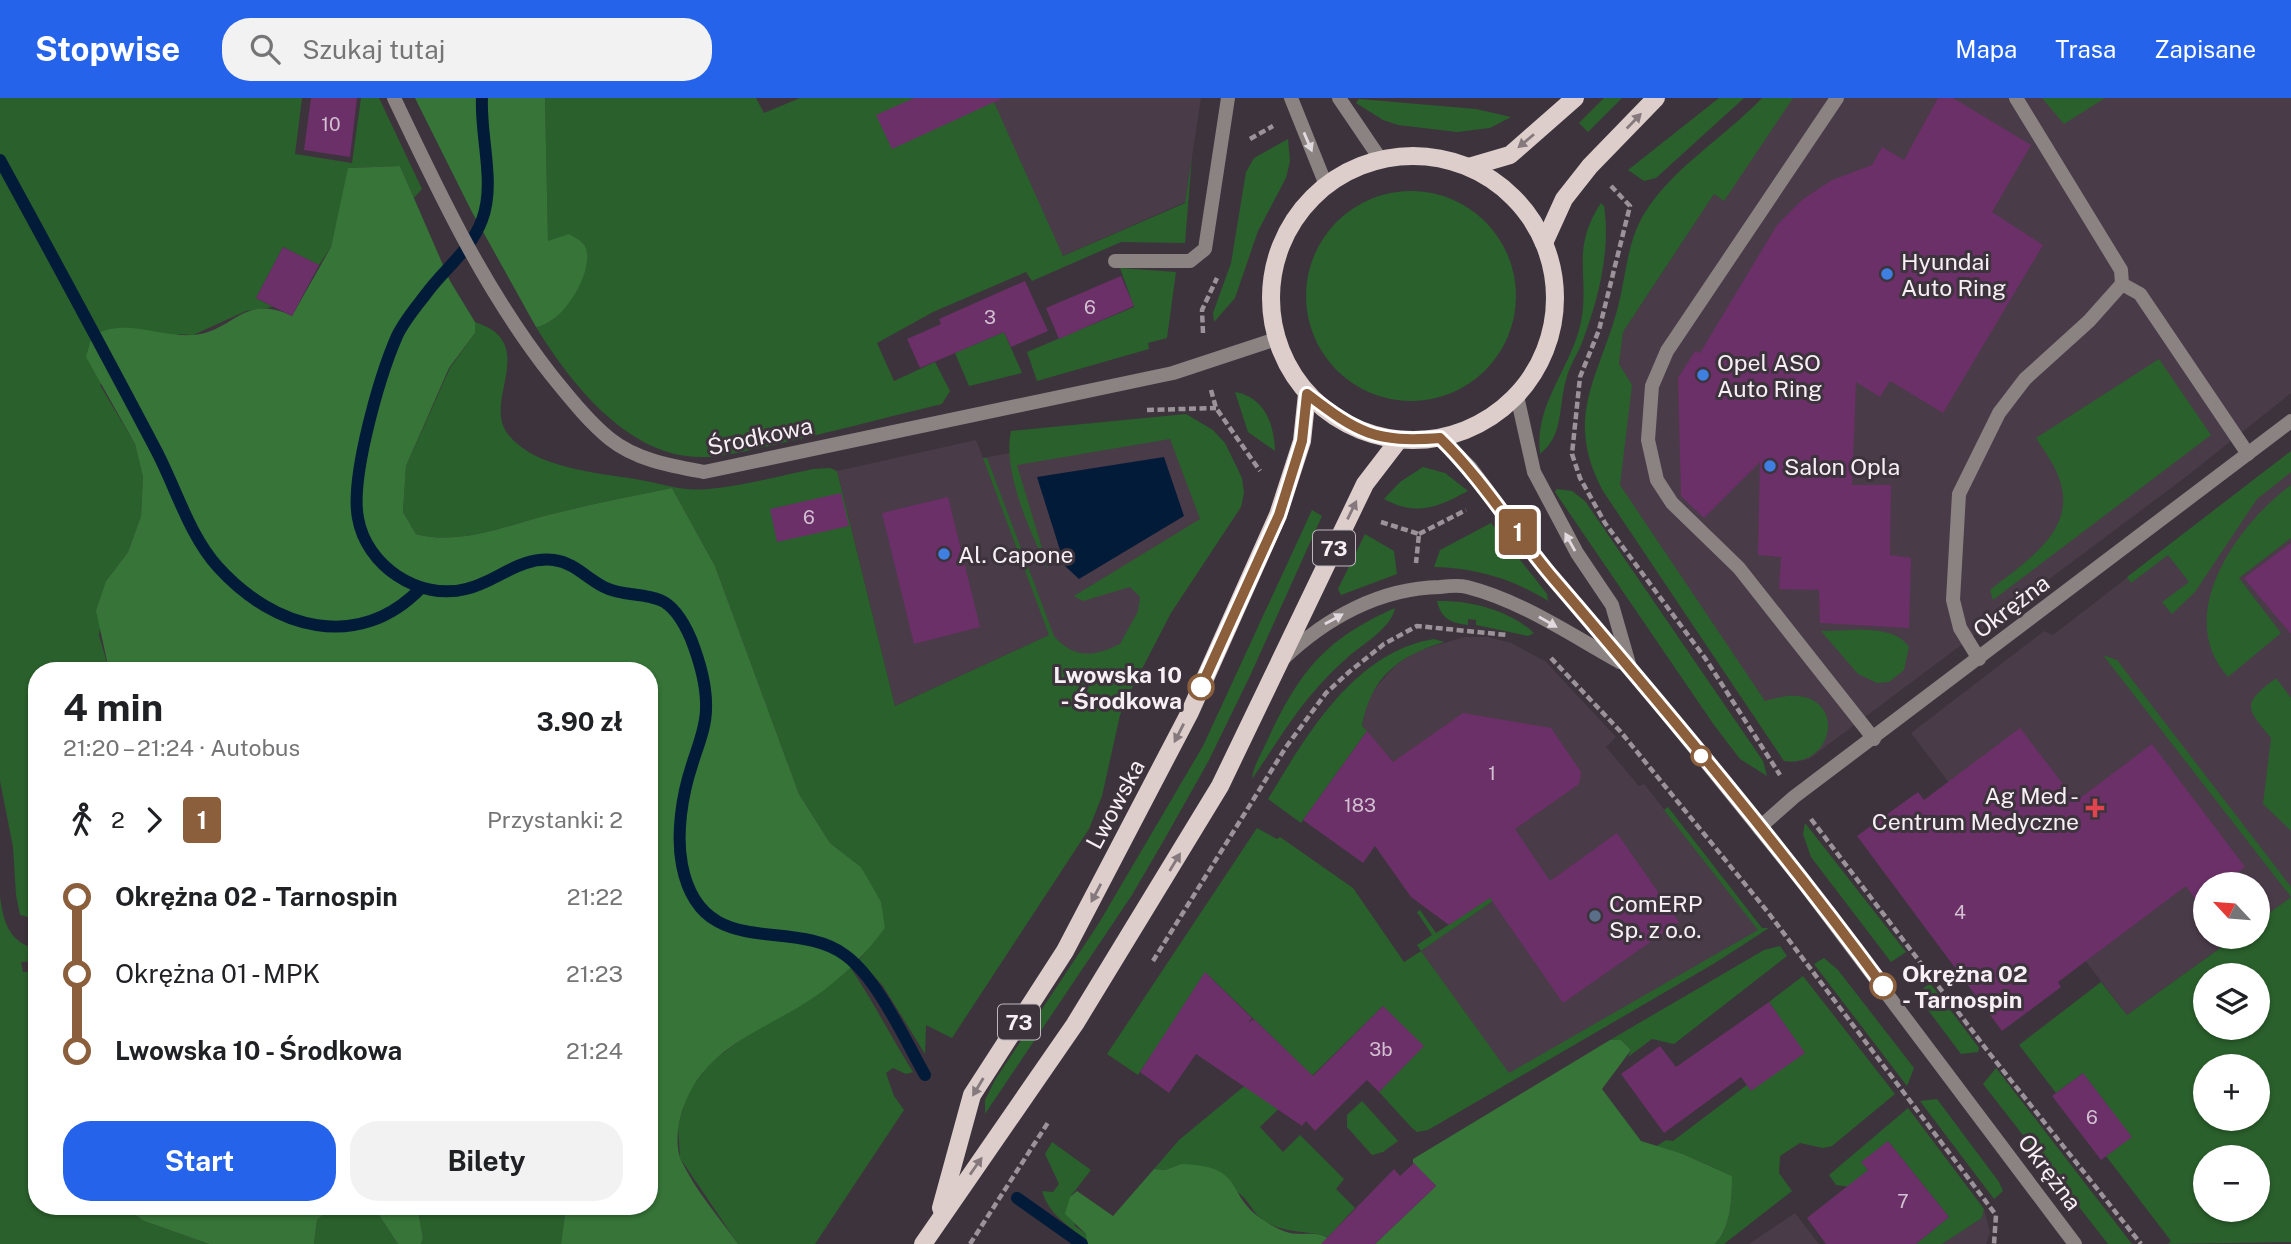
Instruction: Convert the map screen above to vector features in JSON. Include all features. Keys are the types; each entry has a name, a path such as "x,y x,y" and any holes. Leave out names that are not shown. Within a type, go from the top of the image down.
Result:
{"main road":[{"path":"1469,167 1510,155 1575,98"},
{"path":"1544,243 1564,199 1590,166 1656,98"},
{"path":"1410,156 1440,159 1469,167 1500,185 1517,202 1544,243 1555,283 1553,324 1541,362 1517,396 1492,417 1464,432 1440,438 1398,441 1349,426 1307,394 1291,372 1276,339 1271,282 1281,245 1300,212 1326,185 1352,170 1381,160 1410,156"},
{"name":"Lwowska","path":"937,1222 972,1095 1065,951 1190,712 1279,515 1302,441 1307,394"},
{"name":"Lwowska","path":"923,1244 1075,1024 1170,871 1220,786 1365,484 1398,441"}],"street":[{"name":"Środkowa","path":"394,98 479,270 528,346 577,407 611,440 666,465 704,472 1173,373 1276,339"},
{"path":"1115,261 1191,261 1205,249 1228,98"},
{"path":"1291,98 1326,185"},
{"path":"1339,98 1381,160"},
{"path":"1837,98 1667,352 1652,386 1648,440 1657,480 1672,503 1739,568 1874,739"},
{"path":"1979,659 1960,628 1953,600 1959,494 1999,413 2025,379 2089,321 2122,284 2121,270 2016,98"},
{"path":"2122,284 2140,294 2248,454"},
{"name":"Okrężna","path":"1517,396 1534,472 1577,553 1612,604 1630,668"},
{"name":"Okrężna","path":"1759,828 1794,797 2291,421"},
{"name":"Okrężna","path":"1440,438 1470,467 1552,577 1630,668 1759,828 1870,969 2075,1244"},
{"path":"1281,661 1326,623 1353,608 1414,587 1465,586 1527,610 1630,668"}],"path":[{"path":"1630,206 1599,330 1580,377 1572,454 1580,478 1605,523 1705,658 1794,797 1990,1054 2141,1244"},
{"path":"1152,962 1286,747 1320,701 1349,672 1384,645 1417,626 1490,631 1515,637"},
{"path":"1543,651 1620,731 1767,911 1996,1214 1994,1244"},
{"path":"970,1244 1052,1116"}],"shaded area":[{"path":"982,98 1201,98 1185,202 1056,259"},
{"path":"1777,98 2291,98 2291,393 2187,476 1809,759 1795,762 1784,761 1603,491 1623,332"},
{"path":"1178,422 1216,520 1127,650 1068,680 1049,635 895,706 837,471 976,440 983,458"},
{"path":"2291,451 2291,897 2270,912 2270,872 2193,872 2193,949 2219,949 2199,963 2193,963 2193,968 2127,1015 1911,733 2044,631 2053,635"},
{"path":"1465,637 1488,637 1511,643 1545,661 1616,737 1606,747 1639,786 1644,784 1759,930 1509,1074 1421,951 1493,901 1416,790 1362,726 1369,695 1395,666 1416,651"},
{"path":"1984,1209 1990,1232 1986,1244 1942,1244 1982,1218"},
{"path":"1795,1213 1819,1244 1749,1244"}],"green space":[{"path":"0,98 302,98 295,154 352,163 361,98 379,98 422,189 414,198 400,166 349,168 331,247 319,265 283,247 256,298 273,307 246,311 193,335 178,334 100,385 135,444 143,477 141,516 128,552 106,581 99,635 107,662 28,662 28,917 20,915 13,847 0,781"},
{"path":"415,98 545,98 548,241 569,234 583,243 587,253 587,264 579,287 555,318 536,327 472,212"},
{"path":"545,98 756,98 764,113 800,98 995,98 993,100 1063,256 1185,203 1192,156 1185,243 1121,242 1032,281 1026,272 933,312 877,343 894,381 935,362 950,391 942,404 735,453 706,457 686,456 662,450 639,439 598,408 564,368 536,327 554,318 575,291 548,242"},
{"path":"1604,98 1622,98 1588,132 1579,123"},
{"path":"1719,98 1744,98 1656,178 1644,181 1628,170"},
{"path":"1762,98 1793,98 1724,201 1714,194 1623,332 1619,364 1632,385 1620,485 1765,701 1787,696 1807,698 1820,705 1827,716 1828,729 1824,742 1815,753 1802,760 1784,761 1603,491 1591,465 1585,419 1594,377 1618,307 1630,248 1644,214 1684,167"},
{"path":"2042,98 2105,98 2064,124"},
{"path":"1359,99 1476,109 1511,117 1490,128 1457,132 1398,125 1383,120 1356,103"},
{"path":"1288,139 1290,161 1286,178 1258,231 1235,298 1214,322 1213,313 1231,263 1246,172 1254,158"},
{"path":"400,166 450,281 475,322 475,333 449,368 406,466 403,512 416,534 450,537 484,533 567,510 672,488 715,566 799,794 830,843 861,867 881,902 885,928 852,966 813,998 733,1045 701,1075 689,1095 678,1128 679,1156 700,1193 738,1244 561,1244 565,1215 658,1215 658,662 107,662 96,611 106,581 128,552 141,516 143,477 135,444 86,357 92,336 117,328 179,335 206,333 250,311 261,309 275,310 292,316 331,247 348,168"},
{"path":"1411,191 1451,199 1485,222 1508,256 1516,296 1508,336 1485,370 1451,393 1411,401 1371,393 1337,370 1314,336 1306,296 1314,256 1337,222 1371,199"},
{"path":"1601,203 1604,206 1606,240 1598,292 1583,340 1567,375 1557,430 1548,447 1540,454 1542,419 1570,355 1581,322 1584,290 1583,249 1586,235"},
{"path":"1120,268 1176,272 1167,338 1148,343 1149,349 1037,381 1027,352 1134,307"},
{"path":"475,322 494,331 504,343 507,357 501,419 507,433 518,445 548,461 584,471 699,490 734,486 813,469 830,468 837,471 895,706 1049,635 983,458 987,458 1054,636 1069,649 1084,654 1120,644 1138,611 1140,597 1130,587 1083,601 1074,596 1200,519 1170,439 1017,465 1049,571 1014,484 1009,447 1011,431 1186,414 1213,430 1225,443 1242,478 1244,493 1241,507 1171,613 1131,690 1120,715 1102,796 1089,829 952,1038 926,1025 925,1054 883,986 859,960 885,928 861,867 830,843 799,794 715,566 672,488 567,510 484,533 450,537 416,534 403,512 406,466 450,368 475,333"},
{"path":"1004,332 1022,373 969,386 955,353"},
{"path":"2159,359 2211,435 1993,600 1990,590 2044,544 2061,516 2063,499 2060,481 2053,464 2036,438"},
{"path":"1235,392 1253,399 1266,413 1275,451 1248,432"},
{"path":"2291,451 2291,472 2257,499 2195,592 2172,614 2162,602 2189,582 2168,555 2131,583 2127,577"},
{"path":"1423,467 1445,473 1468,491 1447,502 1417,509 1406,508 1384,499 1400,482"},
{"path":"2291,485 2291,538 2239,578 2281,633 2228,677 2212,653 2207,626 2209,599 2219,572 2233,547 2251,523"},
{"path":"1557,489 1572,491 1585,501 1763,761 1767,776 1740,759 1714,725 1555,492"},
{"path":"1312,510 1322,516 1208,762 1132,895 985,1114 985,1100 995,1080 1099,923 1203,746"},
{"path":"1491,523 1547,594 1548,601 1494,576 1434,567 1440,550"},
{"path":"1365,534 1394,551 1397,574 1341,595 1338,589"},
{"path":"1437,601 1463,602 1488,608 1513,618 1534,633 1528,636 1476,625 1476,620 1468,619 1468,625 1456,623 1444,616"},
{"path":"1395,608 1388,623 1332,672 1306,701 1252,779 1256,764 1280,715 1317,660 1350,632"},
{"path":"1869,630 1893,634 1909,647 1904,670 1889,682 1877,683 1858,674 1821,631"},
{"path":"1434,639 1444,642 1400,662 1380,682 1366,709 1362,726 1367,731 1301,823 1268,799 1317,724 1357,678 1380,660 1405,647"},
{"path":"2103,655 2117,660 2291,887 2291,897"},
{"path":"2276,678 2291,698 2291,831 2263,804 2271,738 2256,719 2251,706 2257,694"},
{"path":"1668,807 1762,928 1769,928 1715,963 1428,1130 1417,1132 1379,1092 1423,1046 1383,1006 1260,1127 1283,1152 1300,1135 1344,1179 1336,1189 1355,1208 1328,1237 1270,1224 1235,1190 1181,1164 1165,1170 1154,1169 1179,1140 1287,1051 1206,973 1138,1075 1107,1054 1257,828 1277,839 1280,837 1353,888 1404,962 1421,951 1509,1073 1758,930 1664,810"},
{"path":"1805,823 1906,952 1891,962 1811,857 1803,834"},
{"path":"1481,884 1493,901 1421,951 1417,945 1432,935 1417,912 1420,910 1436,933 1462,916"},
{"path":"0,896 9,930 28,946 28,962 21,962 23,972 28,972 28,1215 136,1215 144,1221 209,1244 0,1244"},
{"path":"2291,897 2291,1242 2168,1244 2171,1241 2106,1156 2131,1137 2083,1073 2056,1093 2019,1045 2101,982 2127,1015 2193,968 2193,1040 2270,1040 2270,963 2199,963 2219,949 2270,949 2270,912"},
{"path":"1780,946 1787,956 1674,1044 1652,1039 1628,1057 1631,1050 1621,1040 1610,1040 1764,950"},
{"path":"1824,958 1838,970 1914,1068 1907,1086 1814,964"},
{"path":"850,967 913,1072 906,1074 893,1068 886,1073 894,1096 904,1110 815,1244 738,1244 680,1158 678,1127 687,1094 710,1063 743,1038 814,997"},
{"path":"1803,976 1895,1094 1832,1146 1823,1148 1800,1143 1780,1156 1779,1173 1792,1191 1724,1244 1715,1244 1727,1221 1732,1176 1683,1154 1655,1147 1666,1140 1673,1141 1747,1085 1751,1090 1804,1053 1769,1002"},
{"path":"1930,983 1979,1048 1978,1052 1961,1054 1916,994"},
{"path":"1610,1040 1621,1040 1631,1050 1602,1089 1641,1141 1683,1154 1732,1176 1727,1221 1715,1244 1375,1244 1436,1186 1413,1163 1413,1159"},
{"path":"1996,1068 2132,1244 2108,1244 1983,1084"},
{"path":"1937,1099 1999,1182 2003,1191 1994,1199 1920,1101"},
{"path":"1362,1101 1398,1141 1383,1152 1372,1155 1347,1127 1347,1115"},
{"path":"1908,1108 1984,1209 1982,1218 1942,1244 1916,1244 1949,1217 1888,1141 1862,1162 1872,1176 1858,1188 1836,1185 1829,1175"},
{"path":"1052,1142 1091,1170 1070,1197 1075,1226 1086,1234 1088,1241 1055,1214 1042,1191 1053,1192 1059,1184 1045,1154"},
{"path":"1181,1164 1202,1166 1226,1176 1252,1211 1274,1226 1290,1233 1325,1236 1335,1244 1087,1244 1086,1234 1065,1214 1070,1197 1077,1191 1113,1216 1154,1169 1165,1170"},
{"path":"136,1215 323,1215 317,1220 314,1244 209,1244 144,1221"},
{"path":"323,1215 379,1215 398,1244 314,1244 317,1220"},
{"path":"379,1215 419,1215 423,1238 421,1244 398,1244"},
{"path":"419,1215 565,1215 561,1244 421,1244 423,1238"}],"water":[{"path":"1164,457 1184,516 1079,579 1065,566 1037,477"}],"building":[{"path":"311,98 357,98 350,157 304,150"},
{"path":"914,98 1003,98 892,149 876,115"},
{"path":"1938,98 1953,98 2031,145 1992,212 2043,245 1943,413 1890,381 1880,397 1856,382 1852,485 1891,485 1890,555 1911,558 1909,628 1820,623 1819,590 1779,589 1781,557 1758,555 1760,462 1704,518 1681,496 1678,378 1695,351 1700,353 1777,225 1802,200 1832,180 1872,165 1882,147 1904,160"},
{"path":"283,247 319,265 292,316 256,298"},
{"path":"1121,276 1134,306 1059,339 1046,308"},
{"path":"1025,281 1048,331 1011,347 1004,332 920,368 907,339 941,324 939,319"},
{"path":"841,493 849,526 777,542 770,509"},
{"path":"948,497 980,627 914,644 882,513"},
{"path":"2291,543 2291,634 2244,578"},
{"path":"1463,713 1551,728 1581,772 1579,784 1515,829 1550,881 1617,833 1679,922 1563,1003 1490,898 1449,925 1411,897 1375,846 1363,863 1303,820 1367,731 1393,762"},
{"path":"2020,728 2076,801 2152,744 2245,867 2238,872 2193,872 2193,896 2186,886 2058,982 2061,987 2002,1031 1857,836 1918,792 1924,800"},
{"path":"1205,972 1252,1018 1248,1023 1254,1019 1313,1076 1383,1006 1424,1046 1379,1092 1367,1080 1315,1131 1306,1121 1302,1126 1196,1054 1169,1093 1140,1072"},
{"path":"1769,1002 1805,1053 1751,1091 1741,1077 1664,1133 1621,1074 1660,1046 1676,1067"},
{"path":"2083,1073 2132,1137 2101,1160 2052,1096"},
{"path":"1888,1141 1949,1217 1916,1244 1826,1244 1807,1218 1868,1170 1861,1162"},
{"path":"1414,1163 1436,1186 1375,1244 1321,1244 1394,1169 1400,1176"}],"waterway":[{"path":"482,98 488,175 486,206 471,241 410,314 390,353 368,426 358,478 358,518 363,535 372,551 397,576 430,590 466,589 530,562 554,560 568,564 611,590 660,600 675,611 691,639 705,691 705,723 685,789 680,828 682,865 692,895 708,915 728,926 751,932 800,938 824,944 845,955 880,994 925,1075"},
{"path":"0,160 156,450 199,541 218,567 264,606 290,618 317,625 344,626 371,621 396,608 421,588"},
{"path":"1017,1198 1082,1244"}],"bus line":[{"name":"1","path":"1201,687 1279,515 1302,441 1307,394 1349,426 1398,441 1440,438 1470,467 1493,495 1519,535 1552,577 1713,769 1883,986"}],"place":[{"name":"Hyundai Auto Ring","path":"1887,274"},
{"name":"Opel ASO Auto Ring","path":"1703,375"},
{"name":"Salon Opla","path":"1770,466"},
{"name":"Al. Capone","path":"944,554"},
{"name":"Lwowska 10 - Środkowa","path":"1201,687"},
{"name":"Ag Med - Centrum Medyczne","path":"2095,808"},
{"name":"ComERP Sp. z o.o.","path":"1595,916"},
{"name":"Okrężna 02 - Tarnospin","path":"1883,986"}]}
